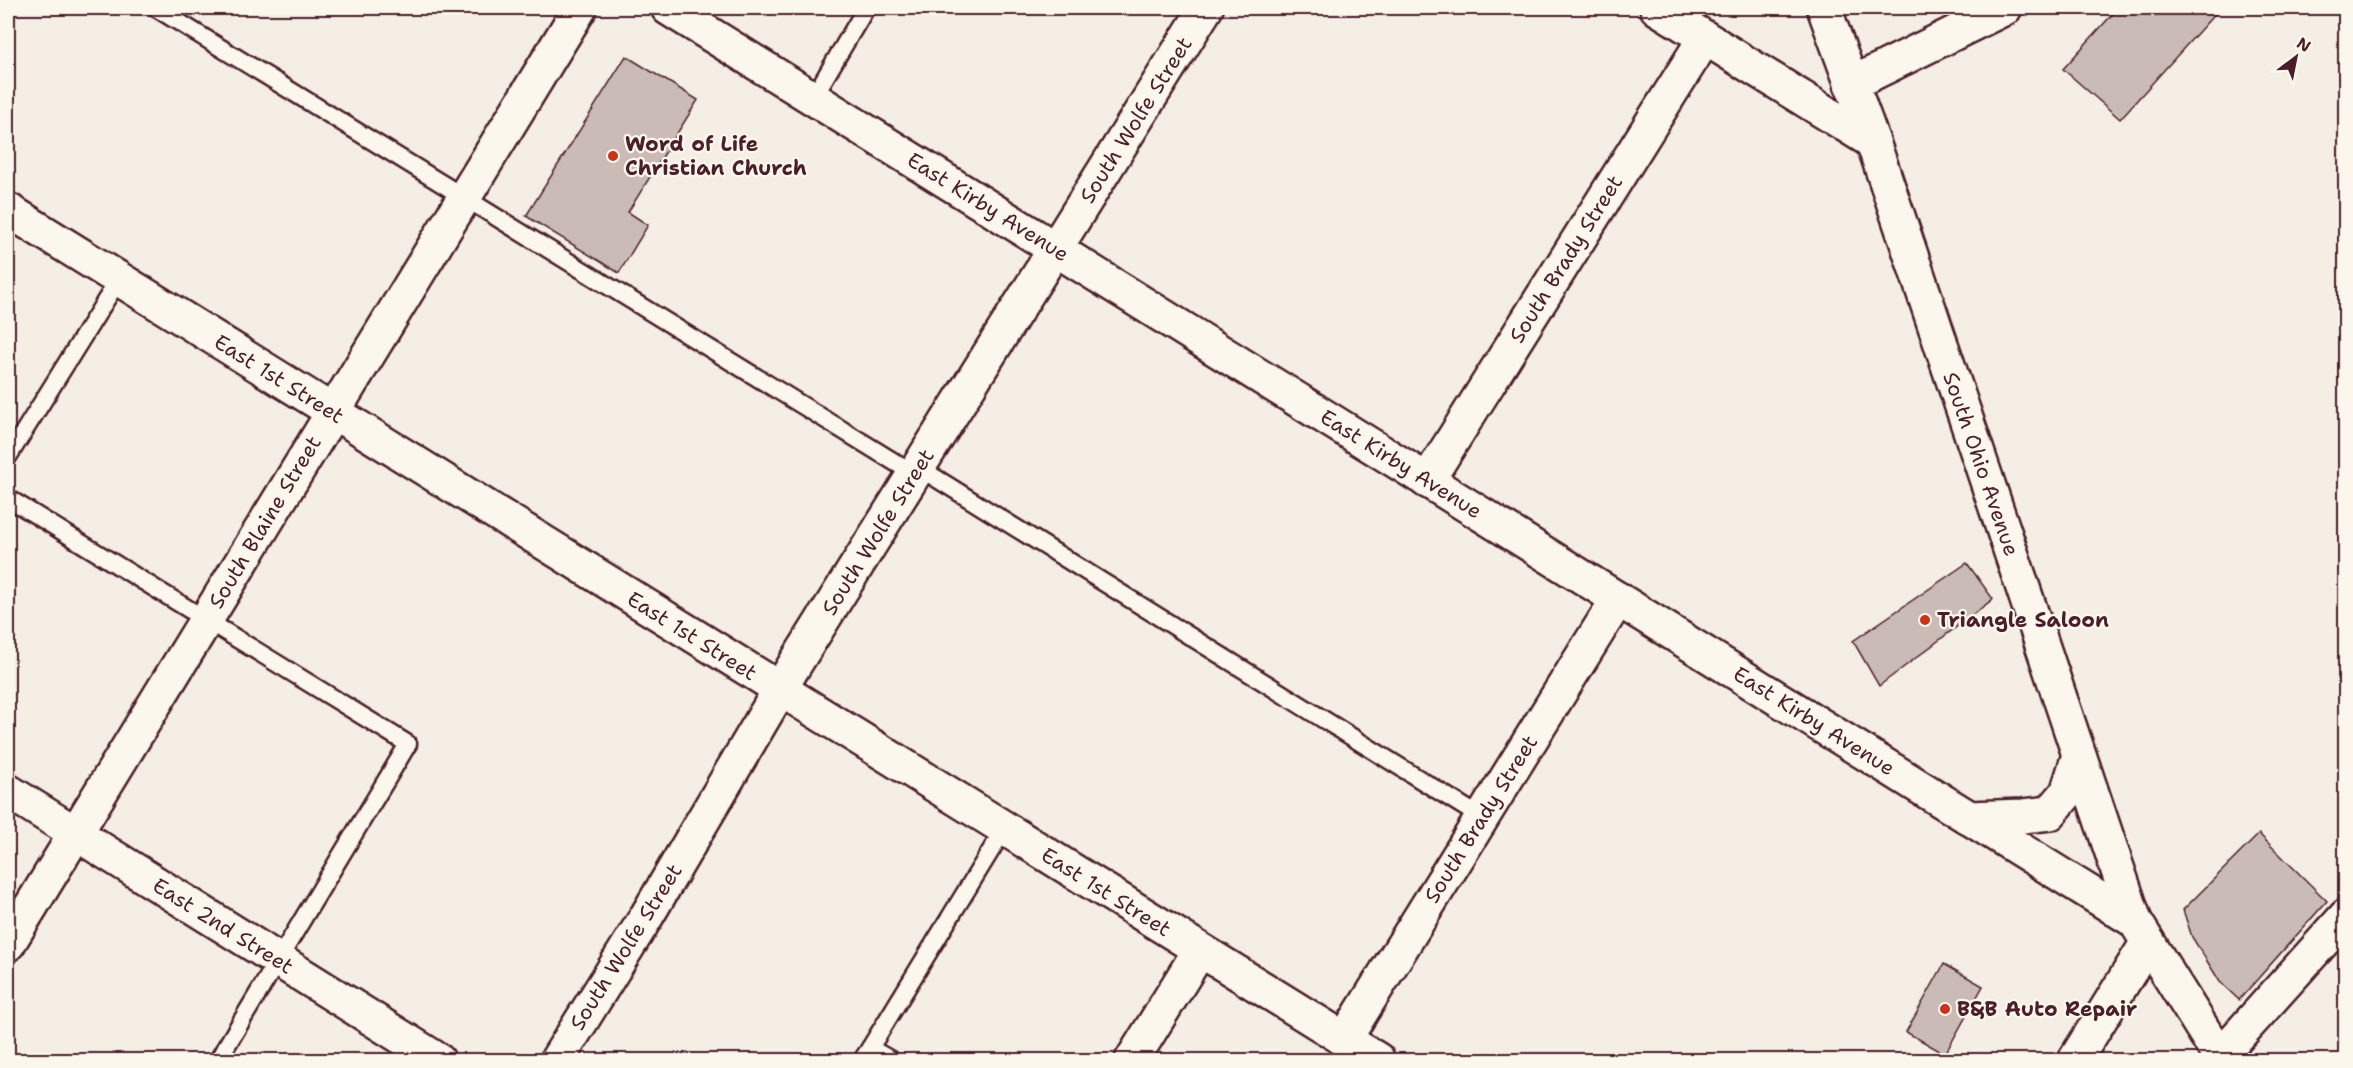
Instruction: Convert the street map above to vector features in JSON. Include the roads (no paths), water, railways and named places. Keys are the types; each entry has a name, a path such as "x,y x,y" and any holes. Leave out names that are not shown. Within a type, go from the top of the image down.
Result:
{"street":[{"name":"South Blaine Street","path":"8,945 580,8"},
{"name":"East Kirby Avenue","path":"668,8 1969,818 2141,931"},
{"name":"South Wolfe Street","path":"557,1060 645,919 792,669 1206,8"},
{"path":"1657,8 1873,142"},
{"name":"South Ohio Avenue","path":"1824,8 1873,142 2079,755 2141,931"},
{"path":"1851,84 2005,8"},
{"name":"South Brady Street","path":"1427,481 1705,38"},
{"name":"East 1st Street","path":"8,210 1378,1060"},
{"name":"South Brady Street","path":"1344,1040 1618,599"},
{"path":"1969,818 2050,813 2067,793 2079,755"},
{"name":"East 2nd Street","path":"8,791 438,1060"},
{"path":"2141,931 2221,1058 2346,916"},
{"path":"2074,1060 2141,931"},
{"path":"1132,1060 1200,951"}],"lane":[{"path":"156,8 1482,818"},
{"path":"813,98 866,8"},
{"path":"8,457 118,279"},
{"path":"8,498 408,744 218,1060"},
{"path":"891,1060 866,1054 1004,829"}],"place":[{"name":"Word of Life Christian Church","path":"613,156"},
{"name":"Triangle Saloon","path":"1925,620"},
{"name":"B&B Auto Repair","path":"1945,1009"}]}
